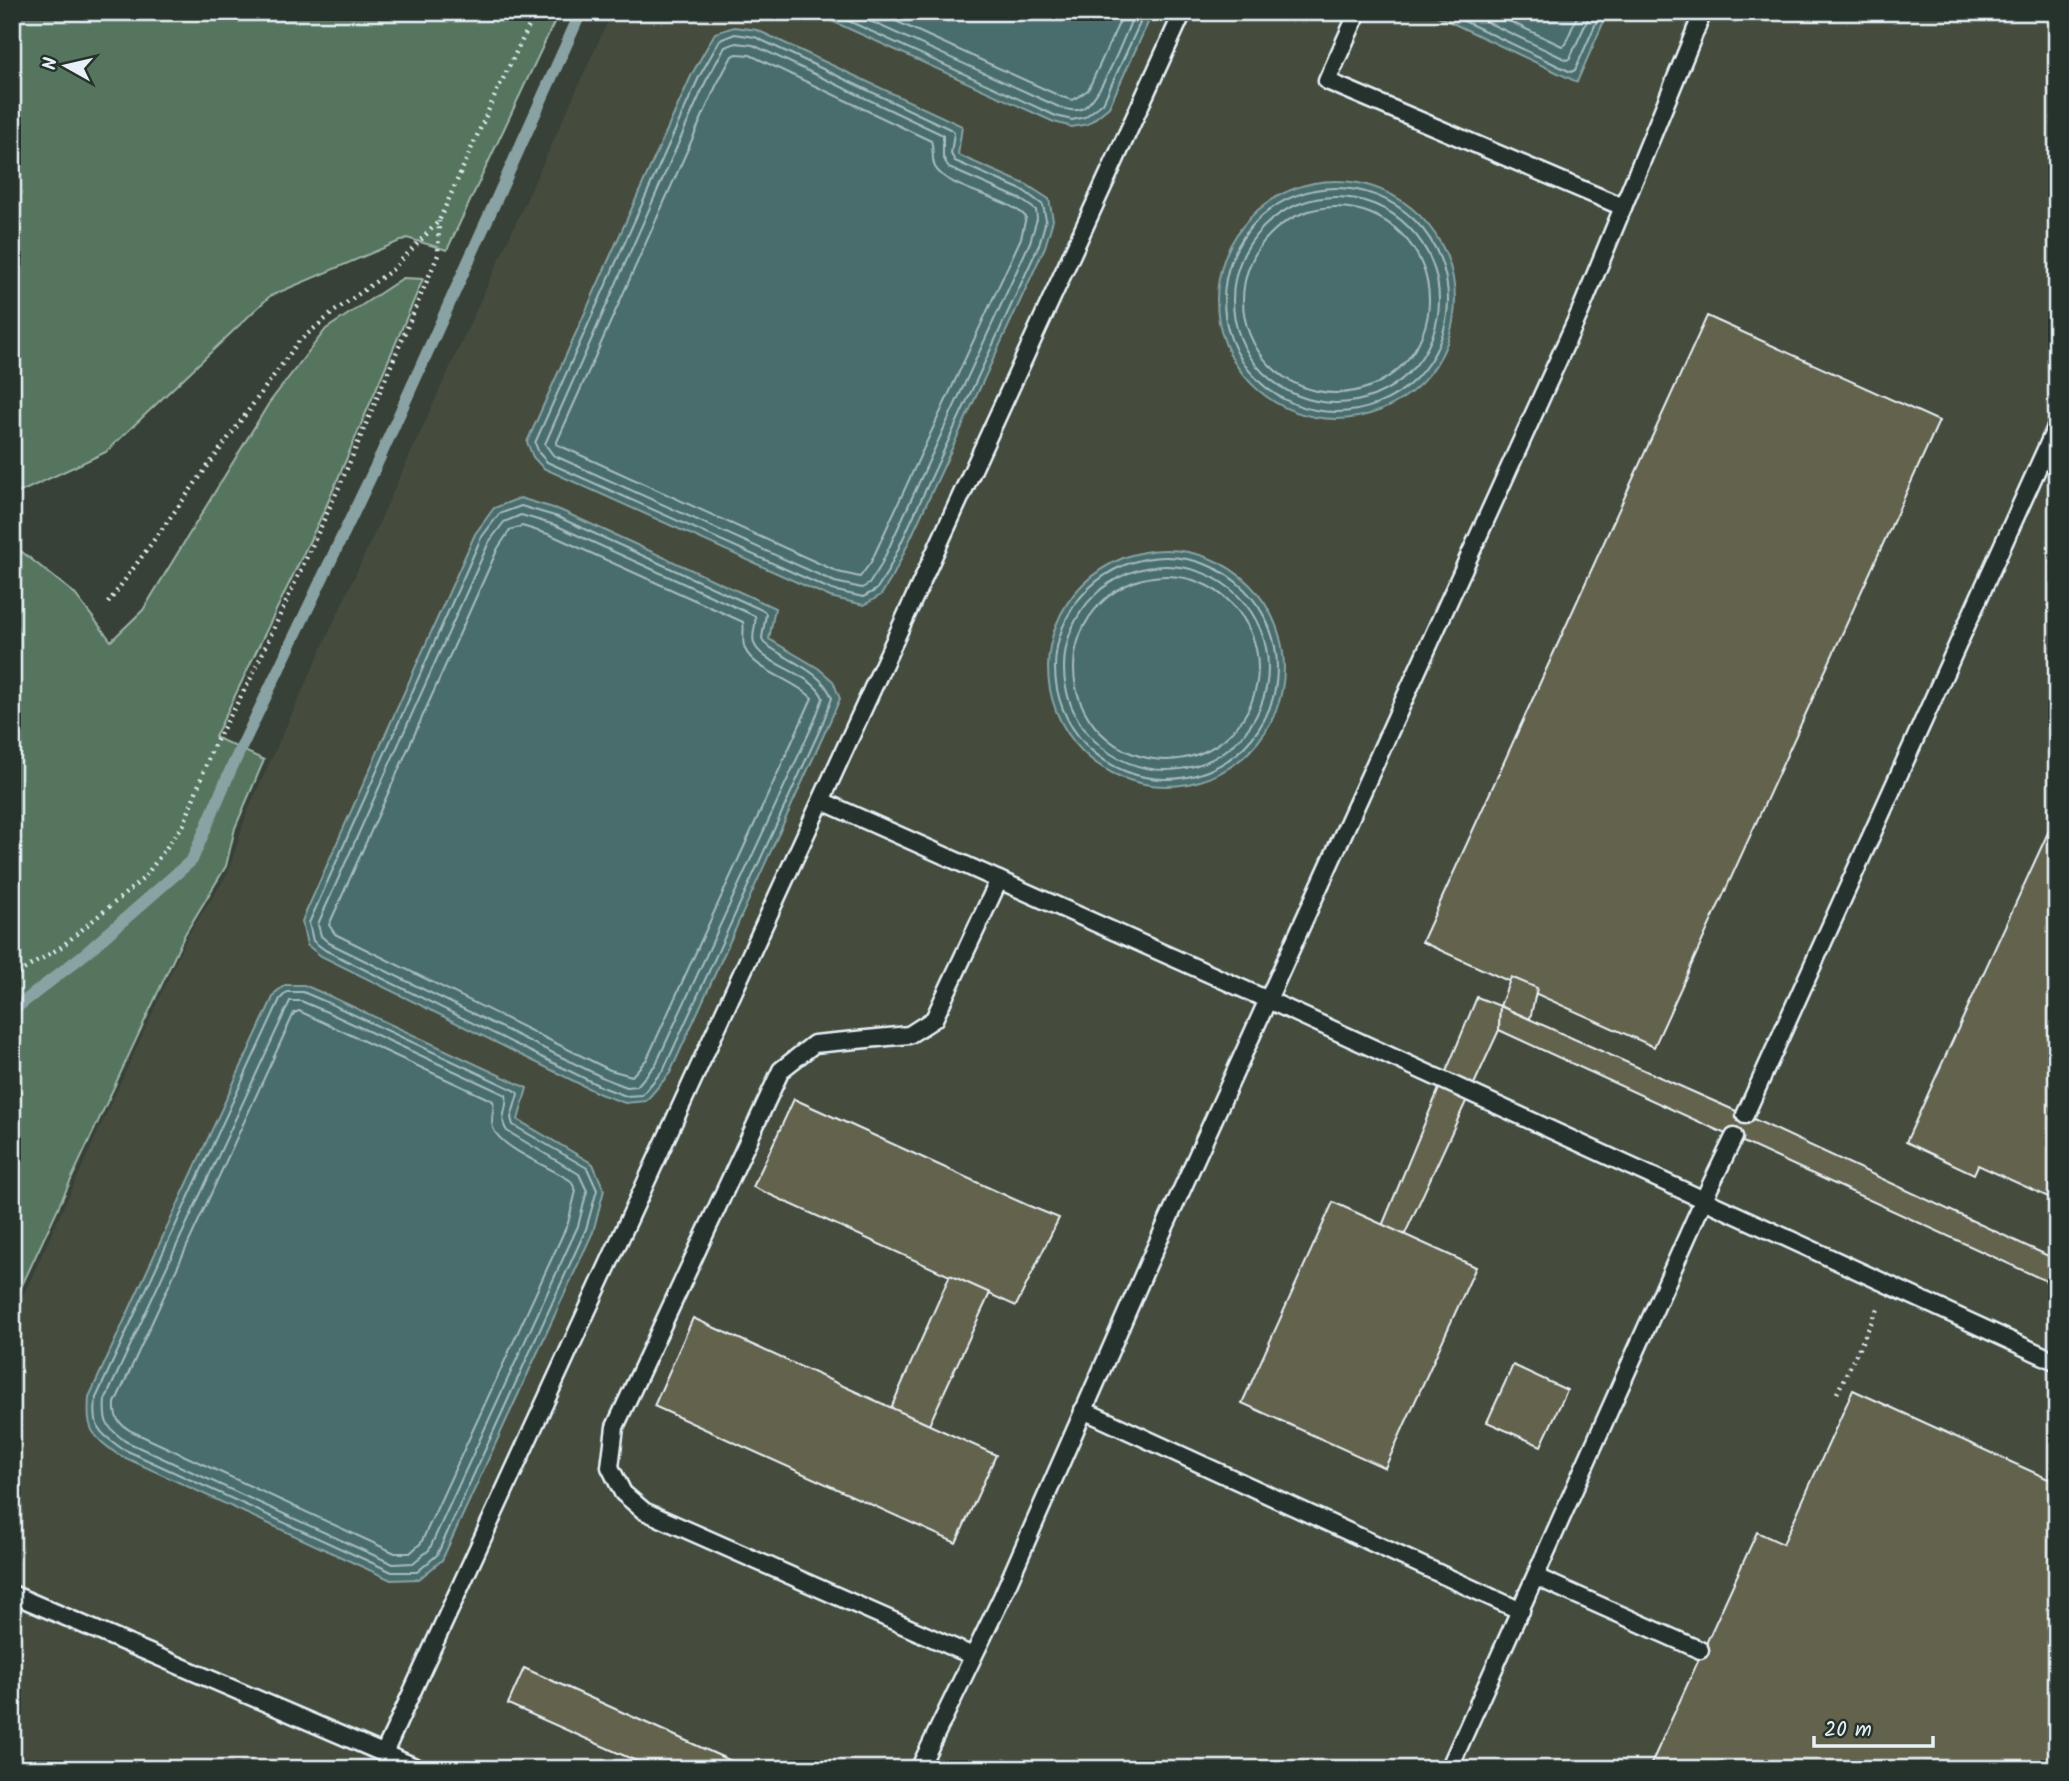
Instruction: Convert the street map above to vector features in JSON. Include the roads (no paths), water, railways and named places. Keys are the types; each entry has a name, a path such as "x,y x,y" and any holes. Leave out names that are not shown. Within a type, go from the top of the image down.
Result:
{"lane":[{"path":"384,1753 1183,12"},
{"path":"1358,12 1327,82 1623,207"},
{"path":"919,1769 1002,1597 1083,1410 1580,312 1703,12"},
{"path":"1745,1115 2057,425"},
{"path":"822,801 1268,1000 2057,1362"},
{"path":"973,1656 644,1511 623,1493 610,1467 615,1427 781,1070 814,1044 909,1035 934,1019 999,880"},
{"path":"1449,1769 1734,1137"},
{"path":"1083,1410 1521,1611"},
{"path":"1536,1577 1699,1650"},
{"path":"12,1594 420,1769"}],"water":[{"path":"812,12 1153,12 1109,107 1088,124 1072,127 1054,122"},
{"path":"1429,12 1608,12 1577,82"},
{"path":"734,27 757,30 962,126 958,155 1027,185 1049,199 1053,220 1045,247 894,574 881,595 864,605 830,597 543,468 533,457 527,442 692,74 715,33"},
{"path":"1336,181 1359,183 1382,190 1402,201 1420,216 1435,234 1446,254 1453,277 1453,323 1446,346 1435,366 1420,384 1402,399 1382,410 1359,417 1336,419 1313,417 1290,410 1270,399 1252,384 1237,366 1226,346 1219,323 1217,300 1219,277 1226,254 1237,234 1252,216 1270,201 1290,190 1313,183"},
{"path":"520,498 560,510 775,608 769,639 818,668 833,681 840,699 670,1073 646,1101 625,1103 600,1094 321,956 307,945 302,921 475,534 494,508"},
{"path":"1166,550 1189,552 1222,564 1241,577 1257,593 1270,612 1279,634 1284,668 1282,691 1270,724 1257,743 1241,759 1222,772 1200,781 1166,786 1143,784 1110,772 1091,759 1075,743 1062,724 1053,702 1048,668 1050,645 1062,612 1075,593 1091,577 1110,564 1132,555"},
{"path":"285,985 304,985 527,1088 518,1120 593,1164 604,1190 593,1232 442,1560 419,1579 391,1580 117,1454 96,1436 90,1424 89,1397 275,993"}],"waterway":[{"path":"12,1011 86,953 192,860 231,769 375,468 581,12"}]}
